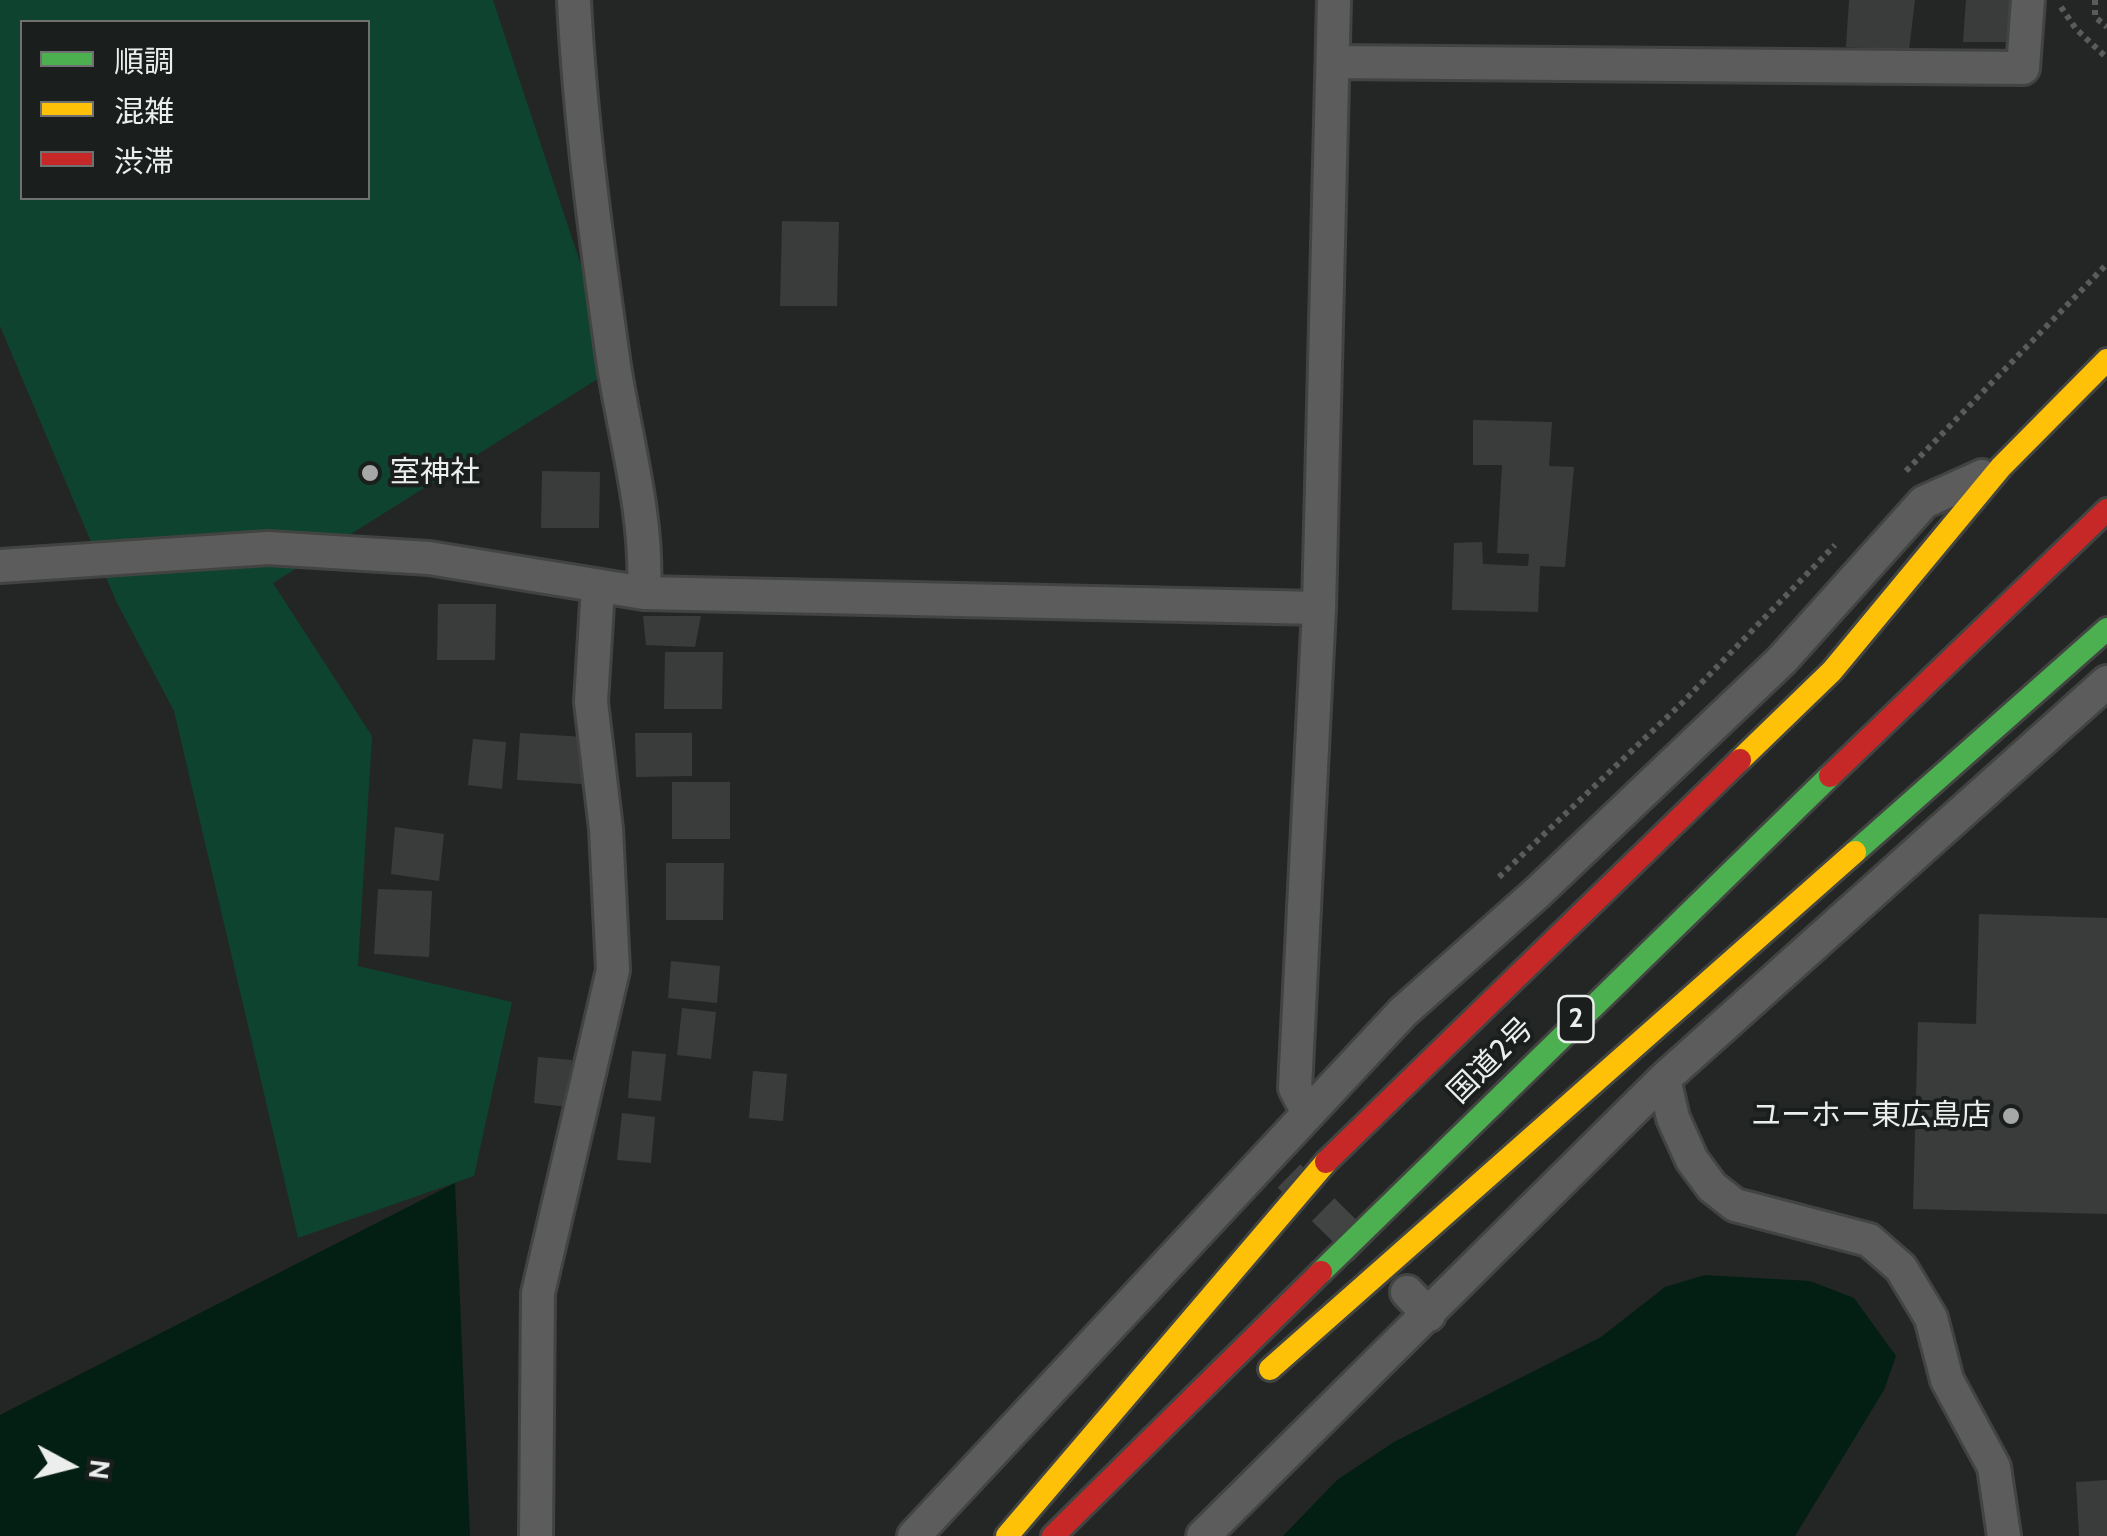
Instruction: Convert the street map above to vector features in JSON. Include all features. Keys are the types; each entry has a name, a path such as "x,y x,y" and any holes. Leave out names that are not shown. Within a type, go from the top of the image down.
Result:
{"highway":[{"path":"1007,1536 1313,1174 1832,671 2002,467 2107,360"},
{"name":"国道2号","path":"1053,1536 1568,1028 2107,510"},
{"path":"1254,1384 2107,629"},
{"path":"1103,1486 1164,1457"}],"street":[{"path":"574,0 578,86 610,330 646,548 644,593"},
{"path":"1307,1111 1295,1088 1319,608 1334,0"},
{"path":"1333,62 2023,68 2028,0"},
{"path":"914,1536 1276,1162 1307,1111 1403,1012 1538,892 1782,660 1924,502 2002,467"},
{"path":"0,566 268,548 429,558 644,593 1319,608"},
{"path":"536,1536 538,1293 613,970 606,829 591,702 598,587"},
{"path":"1203,1536 1418,1304 2107,682"},
{"path":"1664,1079 1673,1118 1692,1160 1712,1188 1735,1205 1868,1240 1901,1268 1931,1318 1947,1380 1994,1467 2004,1536"}],"path":[{"path":"2062,0 2061,8 2076,29 2107,58"},
{"path":"2095,0 2095,16 2107,27"}],"green space":[{"path":"0,0 493,0 615,368 273,583 372,736 358,966 512,1002 474,1176 298,1238 174,711 116,601 0,326"}],"shaded area":[{"path":"455,1183 470,1536 0,1536 0,1415"},
{"path":"1705,1275 1810,1281 1854,1298 1896,1356 1884,1390 1795,1536 1283,1536 1337,1480 1394,1442 1601,1337 1665,1287"}],"building":[{"path":"1849,0 1915,0 1909,50 1846,47"},
{"path":"1966,0 2011,0 2008,42 1963,42"},
{"path":"782,221 839,222 837,306 780,306"},
{"path":"1473,420 1552,422 1549,466 1574,467 1565,567 1540,566 1538,612 1452,610 1454,543 1482,542 1483,564 1528,566 1529,554 1497,553 1502,465 1473,465"},
{"path":"542,471 600,472 599,528 541,528"},
{"path":"438,604 496,604 495,660 437,660"},
{"path":"643,616 701,616 695,647 646,645"},
{"path":"665,652 723,652 722,709 664,709"},
{"path":"520,733 585,737 582,784 517,780"},
{"path":"635,733 692,733 692,776 636,777"},
{"path":"473,739 506,742 502,789 468,785"},
{"path":"672,782 730,782 730,839 672,839"},
{"path":"395,827 444,834 439,881 391,874"},
{"path":"666,863 724,863 723,920 666,920"},
{"path":"378,889 432,891 429,957 374,954"},
{"name":"ユーホー東広島店","path":"1979,914 2107,918 2107,1214 1913,1209 1918,1022 1976,1024"},
{"path":"671,961 720,966 717,1003 668,998"},
{"path":"682,1008 716,1012 711,1059 677,1055"},
{"path":"632,1051 666,1054 661,1101 628,1098"},
{"path":"538,1057 572,1060 567,1107 534,1103"},
{"path":"753,1071 787,1074 783,1121 749,1118"},
{"path":"622,1113 655,1117 651,1163 617,1160"},
{"path":"2107,1480 2107,1536 2079,1536 2076,1482"}],"tunnel":[{"path":"1289,1176 1364,1250"}],"traffic: fast":[{"path":"1855,852 2107,629"},
{"path":"1321,1272 1830,776"}],"traffic: slow":[{"path":"1740,760 1832,671 2001,467 2107,360"},
{"path":"1270,1369 1855,852"},
{"path":"1007,1536 1326,1162"}],"traffic: jam":[{"path":"1830,776 2107,510"},
{"path":"1326,1162 1740,760"},
{"path":"1053,1536 1321,1272"}],"place":[{"name":"室神社","path":"370,473"},
{"name":"ユーホー東広島店","path":"2011,1116"}]}
